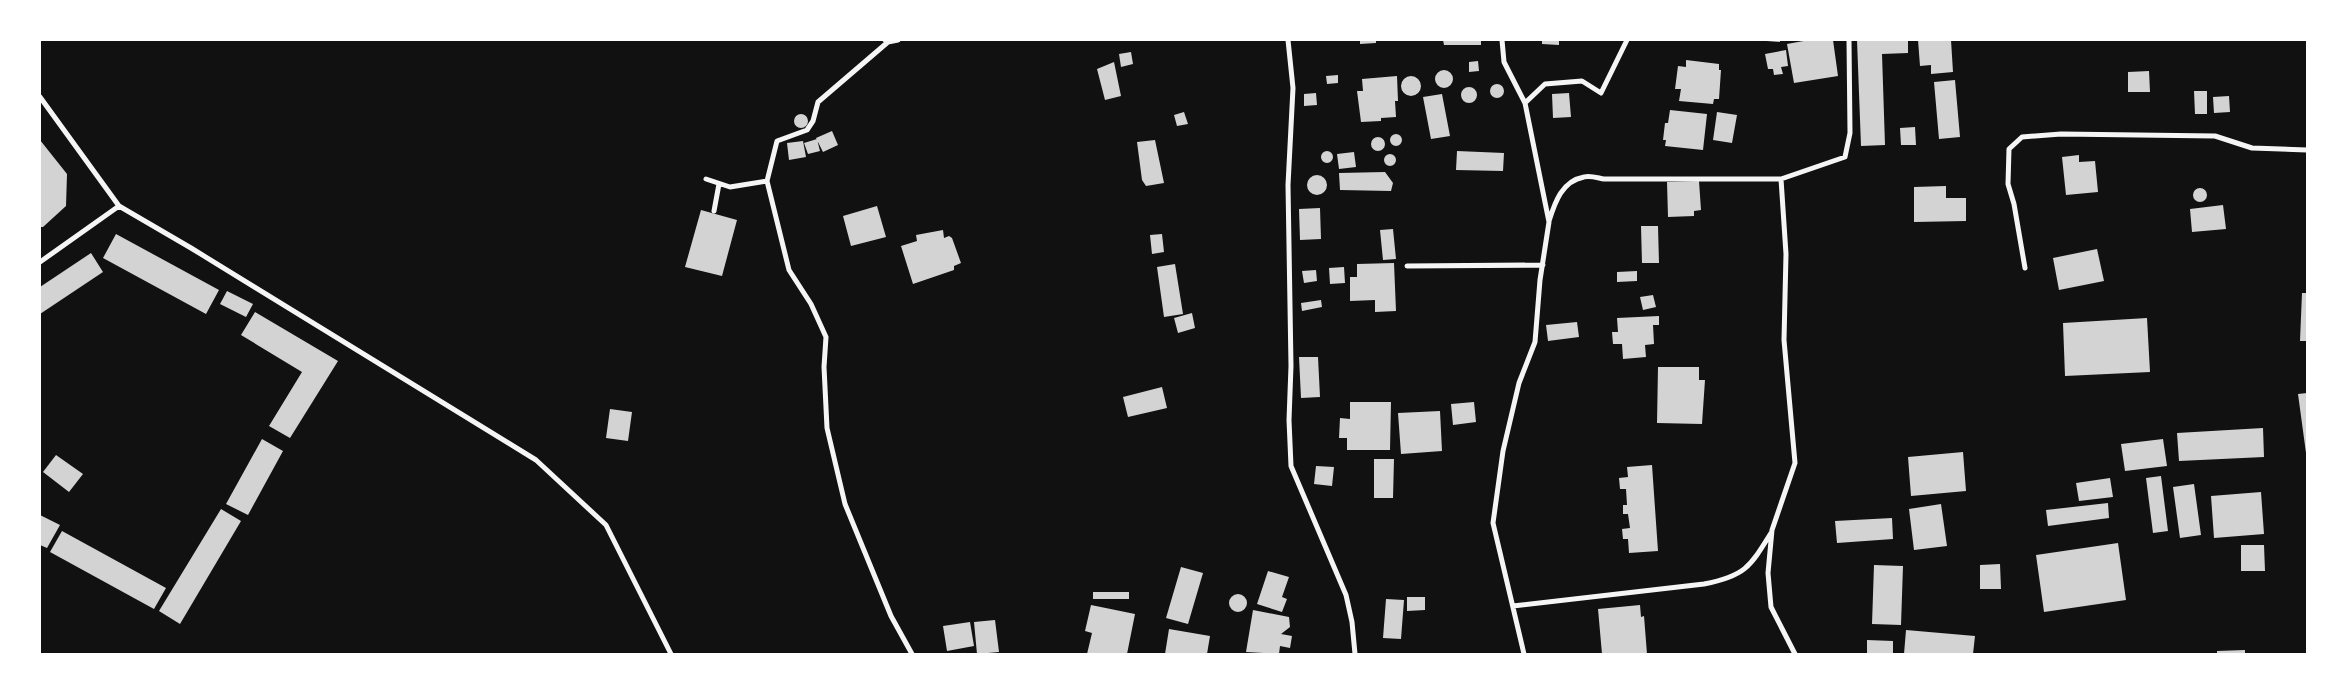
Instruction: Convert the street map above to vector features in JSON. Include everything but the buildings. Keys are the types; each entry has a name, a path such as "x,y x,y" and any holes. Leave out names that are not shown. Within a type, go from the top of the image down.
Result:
{"street":[{"path":"898,40 886,41 818,102 813,121 807,130 777,141 767,181 789,270 811,304 826,337 824,367 827,428 844,504 891,616 912,654"},
{"path":"1288,40 1293,88 1288,185 1291,366 1288,420 1292,466 1346,595 1352,622 1355,654"},
{"path":"1502,40 1504,62 1525,103 1549,222"},
{"path":"1525,103 1545,84 1582,81 1601,93 1627,40"},
{"path":"1524,654 1493,524 1503,451 1519,383 1535,342 1542,265 1549,222 1554,206 1564,186 1585,176 1604,179 1781,180 1845,156 1850,133 1849,40"},
{"path":"40,97 119,206 192,248 536,460 606,525 671,654"},
{"path":"2025,268 2014,204 2008,184 2009,149 2022,137 2061,134 2215,136 2252,148 2307,150"},
{"path":"706,179 730,187 767,181"},
{"path":"1512,606 1704,584 1730,579 1752,564 1772,530 1796,463 1784,340 1786,254 1781,180"},
{"path":"714,211 719,184"},
{"path":"40,262 119,206"},
{"path":"1407,266 1542,265"},
{"path":"1772,530 1768,573 1771,607 1795,654"}]}
